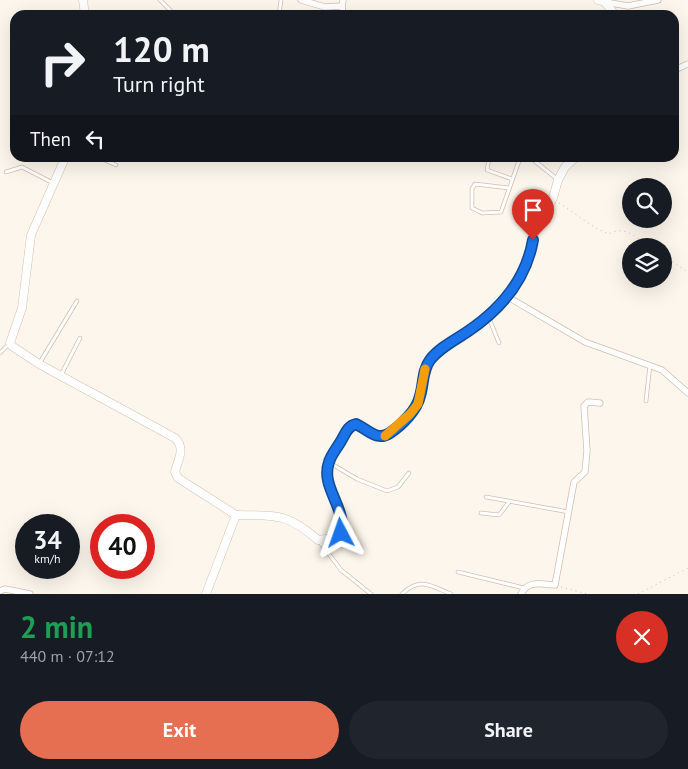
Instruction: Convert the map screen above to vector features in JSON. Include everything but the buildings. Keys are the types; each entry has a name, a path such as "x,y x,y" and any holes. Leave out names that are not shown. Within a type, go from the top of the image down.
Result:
{"street":[{"path":"301,0 343,10"},
{"path":"602,1 628,6 658,0"},
{"path":"63,162 31,235 22,308 10,343 15,349 39,364 175,438 181,444 182,452 175,472 178,478 236,516 287,518 300,525 318,540 334,538 341,533 343,524 328,480 328,462 351,425 360,426 376,436 390,433 418,404 423,375 432,357 488,318 508,297 531,254 536,226 553,198 558,180 571,162"},
{"path":"508,297 585,342 650,364 662,370 688,393"},
{"path":"521,594 524,588 532,584 555,585 570,512 574,482 585,472 587,451 584,406 588,402 600,402"},
{"path":"206,594 236,516"},
{"path":"0,590 5,589 30,594"}],"lane":[{"path":"160,0 170,10"},
{"path":"109,162 116,165"},
{"path":"488,162 487,170 512,179"},
{"path":"509,188 475,184 472,189 472,208 482,213 500,212 509,188 512,179 518,162"},
{"path":"536,162 558,180"},
{"path":"6,172 22,167 53,183"},
{"path":"39,364 77,301"},
{"path":"488,318 494,326 500,343"},
{"path":"60,376 80,338"},
{"path":"0,352 10,343"},
{"path":"646,401 650,364"},
{"path":"328,462 366,483 387,491 398,487 409,472"},
{"path":"486,497 570,512"},
{"path":"482,513 499,515 509,502"},
{"path":"318,540 341,570 370,594"},
{"path":"458,572 524,588"},
{"path":"402,594 415,584 421,583 451,594"}],"path":[{"path":"553,198 597,229 609,234 615,231 625,231 635,238"},
{"path":"672,261 688,272"},
{"path":"638,594 688,568"},
{"path":"555,585 587,594"}],"slow traffic":[{"path":"385,436 410,414 418,404 425,369"}],"route":[{"path":"341,533 343,524 341,513 328,480 328,462 348,428 356,424 376,436 384,436 390,433 410,414 418,404 423,375 432,357 488,318 508,297 531,254 533,240"}]}
